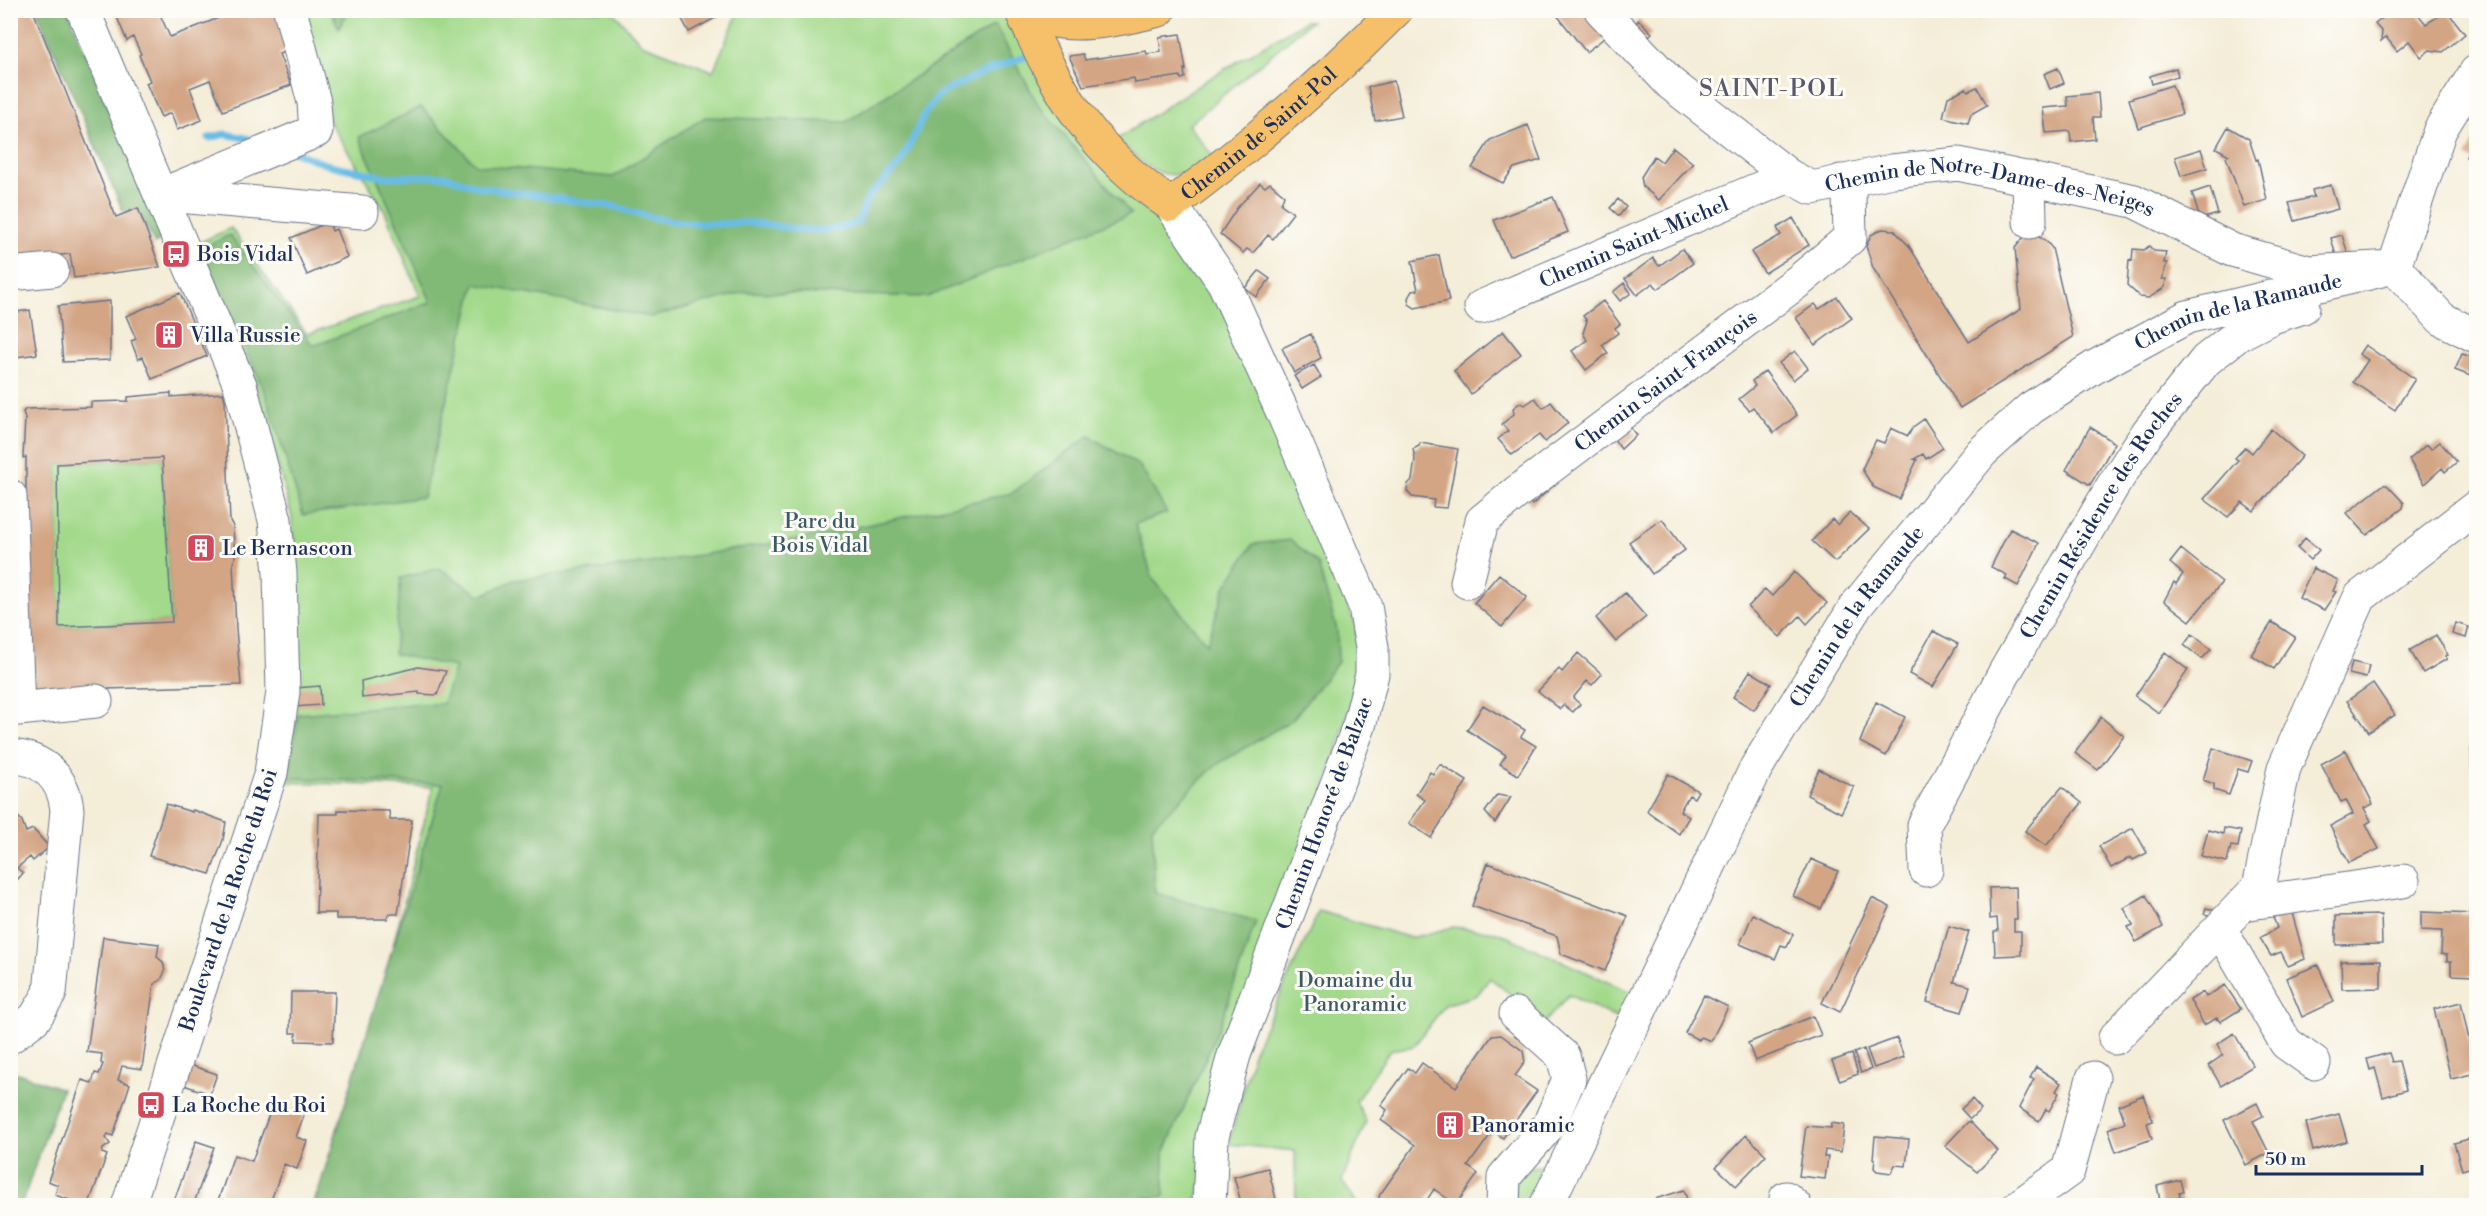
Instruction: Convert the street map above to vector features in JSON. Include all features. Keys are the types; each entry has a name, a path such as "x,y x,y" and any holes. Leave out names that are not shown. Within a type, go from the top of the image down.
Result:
{"main road":[{"path":"1025,12 1040,18 1069,24 1160,10"},
{"name":"Chemin de Saint-Pol","path":"1025,12 1048,69 1076,114 1113,159 1144,186 1171,205 1230,161 1360,46 1396,10"}],"street":[{"name":"Boulevard de la Roche du Roi","path":"83,10 240,385 275,520 280,573 283,692 271,773 128,1206"},
{"path":"161,195 316,131 314,102 290,10"},
{"name":"Chemin de Notre-Dame-des-Neiges","path":"1601,10 1671,84 1789,176 1812,188 1892,171 1958,164 2133,201 2232,250 2309,272 2394,267"},
{"path":"2476,72 2439,130 2394,267 2442,319 2476,336"},
{"name":"Chemin Saint-Michel","path":"1481,307 1789,176"},
{"path":"2029,178 2030,222"},
{"name":"Chemin Saint-François","path":"1467,582 1482,521 1517,492 1800,280 1850,238 1849,193 1841,180"},
{"path":"161,195 362,212"},
{"name":"Chemin Honoré de Balzac","path":"1171,205 1224,283 1284,413 1365,606 1372,648 1372,674 1359,726 1234,1055 1212,1137 1209,1206"},
{"name":"Chemin de la Ramaude","path":"1546,1206 1756,768 1856,606 1982,452 2040,403 2093,368 2187,317 2394,267"},
{"name":"Chemin Résidence des Roches","path":"1926,870 1924,825 2004,672 2112,487 2148,432 2182,387 2206,360 2239,334 2272,317 2314,303 2373,289 2388,279 2394,267"},
{"path":"10,274 52,270"},
{"path":"10,496 18,709 96,701"},
{"path":"2115,1038 2259,886 2284,768 2360,597 2476,507"},
{"path":"10,756 31,760 50,770 64,794 67,810 50,993 35,1018 10,1037"},
{"path":"2243,904 2403,881"},
{"path":"2220,929 2286,1043 2314,1063"},
{"path":"1503,1206 1504,1177 1549,1125 1569,1079 1563,1056 1516,1014"},
{"path":"2019,1206 2068,1171 2093,1078"},
{"path":"1549,1125 1581,1137"}],"green space":[{"path":"37,11 68,11 162,238 155,244 138,209 123,211"},
{"name":"Parc du Bois Vidal","path":"303,11 612,11 642,44 713,71 739,11 1014,11 1160,209 1222,298 1355,624 1361,671 1195,1205 313,1205 357,1088 433,787 279,782 289,740 299,650 292,517 257,389 194,245 231,228 307,334 420,296 384,209 329,121"},
{"path":"331,11 348,11 339,28"},
{"path":"1305,21 1311,21 1188,125 1216,160 1185,173 1173,175 1162,173 1151,169 1117,139 1202,83"},
{"path":"995,25 1039,106 1131,214 927,297 746,292 651,317 475,284 423,497 303,515 266,395 200,249 230,235 313,346 431,302 359,137 421,107 476,165 613,177 705,117 846,122"},
{"path":"1089,436 1140,466 1167,513 1135,524 1153,579 1207,644 1225,587 1253,544 1291,540 1318,564 1337,630 1338,662 1292,720 1216,765 1152,827 1155,893 1256,921 1219,1028 1164,1153 1164,1196 1075,1206 314,1205 443,784 289,778 298,714 412,704 443,704 455,667 394,654 401,578 439,568 481,596 514,580 650,563 817,536 1012,493"},
{"path":"162,458 172,622 59,627 57,464"},
{"name":"Domaine du Panoramic","path":"1319,911 1411,938 1453,927 1497,932 1635,994 1626,1023 1569,995 1545,1022 1490,978 1477,995 1445,1005 1414,1046 1390,1050 1356,1101 1366,1122 1342,1181 1358,1205 1296,1205 1295,1151 1229,1144 1253,1053"},
{"path":"15,1072 62,1089 21,1206 10,1205 10,1087"},
{"path":"1530,1167 1548,1168 1538,1205 1516,1205 1515,1181"}],"building":[{"path":"19,10 33,10 116,217 138,208 160,267 74,278 70,254 10,260 10,16"},
{"path":"114,10 158,10 170,37 239,10 279,10 294,48 279,54 291,85 223,111 210,80 190,88 202,120 177,130 171,113 161,117 146,83 150,81 139,55 141,54 133,37 127,41"},
{"path":"677,10 730,10 689,32"},
{"path":"1553,10 1593,10 1612,32 1586,52"},
{"path":"1976,10 1989,10 1979,16"},
{"path":"2393,10 2411,10 2415,15 2417,13 2426,24 2447,11 2465,34 2443,52 2430,50 2421,57 2409,41 2397,51 2386,37 2381,41 2382,32 2375,24"},
{"path":"1639,20 1652,33 1644,41 1631,28"},
{"path":"1180,34 1186,70 1184,69 1185,78 1181,79 1180,76 1135,83 1134,78 1083,86 1069,56 1083,54 1085,60 1146,51 1147,54 1161,52 1159,37"},
{"path":"2058,68 2064,83 2050,89 2044,74"},
{"path":"2176,68 2178,76 2152,84 2150,76"},
{"path":"1394,81 1402,116 1375,121 1368,87"},
{"path":"2172,85 2182,114 2138,128 2129,99"},
{"path":"1977,87 1987,105 1971,114 1968,123 1943,117 1948,97 1966,88 1968,91"},
{"path":"2098,93 2100,117 2093,117 2095,139 2071,142 2070,131 2046,133 2043,108 2068,106 2067,96"},
{"path":"1528,125 1541,160 1514,168 1503,183 1472,168 1490,140"},
{"path":"2228,127 2249,139 2256,160 2258,159 2267,200 2244,207 2226,157 2229,155 2216,148"},
{"path":"2476,136 2476,162 2466,157"},
{"path":"1673,147 1693,163 1659,200 1643,187 1641,177 1654,156 1662,162"},
{"path":"2201,149 2207,168 2181,176 2175,157"},
{"path":"1260,183 1265,187 1270,183 1284,195 1281,204 1293,213 1273,239 1268,235 1253,253 1247,249 1243,253 1220,234 1237,208"},
{"path":"2331,185 2338,209 2295,221 2289,203 2314,197 2312,190"},
{"path":"2210,187 2218,214 2200,219 2192,193"},
{"path":"1553,197 1568,232 1509,256 1494,220"},
{"path":"1618,199 1626,207 1619,216 1610,208"},
{"path":"1793,218 1809,245 1765,273 1751,252 1781,235 1777,228"},
{"path":"329,222 332,231 336,229 347,257 307,275 291,238"},
{"path":"1882,229 1894,230 1909,246 1969,342 2021,309 2015,248 2024,237 2036,235 2052,248 2073,337 1960,408 1873,268 1866,246 1871,235"},
{"path":"2342,235 2349,257 2337,260 2331,238"},
{"path":"2149,246 2154,251 2166,252 2164,263 2167,263 2162,279 2166,279 2165,287 2149,298 2140,297 2127,285 2129,260 2132,261 2133,249 2144,250"},
{"path":"1682,249 1693,263 1658,289 1653,283 1637,295 1625,279 1653,258 1659,266"},
{"path":"1439,255 1449,301 1415,308 1409,304 1408,298 1412,291 1418,290 1412,261"},
{"path":"1259,271 1270,279 1256,297 1245,288"},
{"path":"1624,283 1631,293 1620,301 1613,292"},
{"name":"Villa Russie","path":"180,293 207,356 152,379 143,357 138,359 131,341 136,339 126,316"},
{"path":"1837,297 1852,318 1815,345 1796,318 1815,304 1819,309"},
{"path":"110,301 110,360 63,362 58,306"},
{"path":"1603,301 1620,324 1615,328 1618,333 1602,345 1608,353 1586,370 1572,351 1587,340 1583,333 1587,321 1583,316"},
{"path":"30,310 37,354 10,358 10,313"},
{"path":"1503,331 1521,354 1471,394 1454,371"},
{"path":"1311,334 1321,358 1294,373 1282,348"},
{"path":"2365,345 2415,379 2395,410 2353,382 2368,360 2359,354"},
{"path":"1795,351 1808,368 1793,380 1779,363"},
{"path":"2462,354 2476,358 2473,377 2455,370"},
{"path":"1314,365 1321,377 1302,389 1294,376"},
{"path":"1765,371 1797,415 1774,433 1753,407 1749,410 1739,399 1755,386 1752,381"},
{"name":"Le Bernascon","path":"171,393 171,397 223,393 230,521 233,526 235,558 233,563 236,629 241,685 105,689 31,698 24,491 26,491 26,457 23,458 25,418 23,412 26,409 91,407 91,402 128,401 128,397","holes":["162,458 172,622 59,627 57,464"]},
{"path":"1535,398 1543,408 1551,402 1568,423 1545,442 1539,435 1512,455 1498,439 1508,431 1502,424 1514,414 1513,408 1520,403 1525,405"},
{"path":"1624,419 1636,435 1621,449 1608,431"},
{"path":"1924,419 1943,448 1926,459 1923,454 1914,459 1917,460 1899,499 1873,487 1862,469 1876,440 1884,443 1891,428 1908,436 1913,427"},
{"path":"2090,427 2115,443 2090,485 2066,470"},
{"path":"2271,429 2302,456 2254,511 2242,502 2228,517 2204,499 2238,460 2235,458 2245,447 2252,453"},
{"path":"2440,442 2457,462 2445,472 2442,468 2424,484 2409,460 2427,444 2431,449"},
{"path":"1420,443 1458,449 1447,508 1433,507 1434,500 1412,497 1407,491 1408,484 1412,480 1415,459 1413,449"},
{"path":"1547,477 1554,485 1532,505 1525,497"},
{"path":"2383,485 2387,485 2404,503 2403,508 2367,535 2347,513"},
{"path":"1850,512 1869,529 1835,562 1812,541 1832,519 1838,525"},
{"path":"1662,519 1685,550 1652,574 1629,542"},
{"path":"2010,529 2039,543 2018,586 2005,579 2007,575 1991,567"},
{"path":"2305,538 2319,550 2310,560 2297,548"},
{"path":"2181,549 2222,582 2190,621 2164,601 2174,582 2176,584 2183,574 2170,563"},
{"path":"2313,568 2338,580 2333,591 2336,592 2324,610 2299,598"},
{"path":"1794,572 1827,603 1807,624 1800,616 1780,637 1748,607 1765,589 1772,596"},
{"path":"1499,574 1527,597 1502,627 1474,603"},
{"path":"1625,593 1646,617 1616,642 1596,618"},
{"path":"2272,622 2295,637 2274,669 2251,655"},
{"path":"2455,623 2469,627 2466,638 2452,634"},
{"path":"1933,631 1958,644 1933,687 1909,674"},
{"path":"2192,634 2211,649 2202,659 2184,645"},
{"path":"2436,635 2448,655 2445,656 2447,659 2423,673 2410,650"},
{"path":"2165,652 2188,670 2159,713 2135,696"},
{"path":"1578,653 1602,674 1592,685 1587,681 1573,698 1580,704 1573,712 1564,705 1560,709 1538,691 1559,669 1562,672"},
{"path":"2352,662 2369,666 2366,678 2349,674"},
{"path":"418,667 446,671 437,695 419,694 419,692 362,698 361,681"},
{"path":"1750,671 1771,684 1754,710 1733,697"},
{"path":"2373,683 2395,715 2369,732 2347,701"},
{"path":"320,686 321,705 293,707 295,688"},
{"path":"1876,702 1905,717 1886,756 1860,742"},
{"path":"1483,705 1525,730 1521,737 1536,746 1518,775 1500,764 1506,755 1467,730"},
{"path":"2101,717 2124,736 2098,770 2075,753"},
{"path":"2213,748 2252,761 2248,772 2238,769 2229,795 2214,790 2214,784 2203,780"},
{"path":"2471,748 2476,748 2476,772 2472,772"},
{"path":"2346,750 2373,804 2364,808 2371,821 2366,824 2379,849 2349,863 2330,826 2353,814 2346,800 2341,802 2321,764"},
{"path":"1440,764 1467,781 1431,838 1409,823 1425,800 1416,794 1430,772 1433,774"},
{"path":"1819,769 1854,787 1841,813 1807,795"},
{"path":"1668,774 1698,791 1694,798 1689,795 1680,811 1689,817 1679,834 1647,811"},
{"path":"2062,787 2082,803 2046,846 2025,831"},
{"path":"1497,795 1511,797 1495,823 1485,812"},
{"path":"166,804 192,812 193,810 226,822 223,840 210,874 149,856"},
{"path":"10,808 22,821 26,832 33,829 49,847 33,861 30,857 17,868 23,873 18,879 13,877 10,870"},
{"path":"338,810 389,811 390,820 412,820 398,914 389,914 387,919 336,919 336,913 316,913 319,814 338,814"},
{"path":"2133,828 2147,853 2133,860 2131,857 2111,868 2099,846"},
{"path":"2224,828 2241,831 2238,847 2231,846 2227,862 2201,856 2208,830 2223,834"},
{"path":"1811,859 1838,871 1821,909 1793,896"},
{"path":"1488,863 1628,916 1605,971 1561,954 1557,936 1472,906"},
{"path":"2016,887 2017,919 2014,919 2014,931 2021,931 2021,955 1995,956 1994,932 1998,931 1997,918 1990,919 1989,888"},
{"path":"2146,895 2163,927 2136,942 2128,927 2133,925 2124,908"},
{"path":"1872,898 1890,907 1840,1012 1822,1003"},
{"path":"2206,908 2214,910 2213,916 2204,914"},
{"path":"2421,912 2476,914 2475,976 2451,975 2451,961 2447,961 2447,955 2441,954 2442,931 2421,930"},
{"path":"2292,913 2305,959 2288,966 2281,952 2271,956 2260,938 2277,928 2273,917"},
{"path":"1753,914 1793,934 1787,947 1781,945 1775,959 1740,944"},
{"path":"2381,915 2382,944 2336,945 2336,916"},
{"path":"1949,926 1969,932 1954,982 1970,986 1962,1012 1927,1002"},
{"path":"103,937 159,944 157,957 163,962 165,971 161,980 154,984 142,1069 122,1066 118,1080 130,1084 113,1136 108,1134 106,1138 110,1144 103,1149 102,1153 107,1155 88,1206 55,1195 58,1185 48,1181 82,1080 92,1083 95,1073 99,1074 103,1064 101,1063 102,1054 87,1052"},
{"path":"2381,960 2381,988 2342,989 2341,961"},
{"path":"2318,965 2334,1002 2302,1017 2286,978"},
{"path":"10,976 18,985 10,992"},
{"path":"2225,985 2241,1009 2220,1022 2217,1018 2204,1025 2190,1000 2203,992 2206,997"},
{"path":"291,992 335,992 333,1042 296,1041 296,1033 290,1033"},
{"path":"1704,995 1728,1007 1711,1041 1701,1037 1699,1040 1685,1033"},
{"path":"2461,1002 2476,1073 2451,1079 2434,1009"},
{"path":"1813,1016 1821,1035 1755,1061 1748,1043"},
{"path":"2234,1033 2253,1066 2221,1086 2209,1065 2223,1055 2217,1044"},
{"name":"Panoramic","path":"1501,1035 1523,1051 1525,1062 1515,1076 1537,1091 1503,1138 1493,1131 1468,1166 1478,1174 1456,1205 1434,1189 1423,1206 1381,1206 1379,1196 1415,1145 1381,1120 1387,1110 1381,1105 1408,1068 1415,1073 1422,1063 1456,1087 1492,1036"},
{"path":"1897,1038 1904,1057 1874,1068 1867,1049"},
{"path":"1864,1049 1871,1069 1861,1073 1854,1053"},
{"path":"2389,1053 2392,1062 2399,1061 2406,1090 2383,1097 2375,1068 2370,1070 2367,1059"},
{"path":"1852,1054 1858,1074 1840,1081 1832,1061"},
{"path":"187,1064 217,1074 210,1094 181,1084"},
{"path":"2036,1067 2061,1083 2056,1091 2059,1093 2049,1111 2046,1109 2039,1121 2019,1108 2034,1079 2030,1078"},
{"path":"2143,1095 2153,1121 2147,1123 2152,1139 2116,1152 2108,1129 2125,1122 2119,1105"},
{"path":"1972,1099 1981,1109 1970,1119 1961,1109"},
{"path":"2257,1103 2263,1116 2253,1121 2269,1153 2246,1165 2224,1120"},
{"path":"273,1104 294,1112 295,1108 304,1115 296,1137 307,1141 297,1169 284,1164 269,1206 216,1206 234,1155 252,1161"},
{"path":"2339,1114 2347,1141 2313,1151 2306,1123"},
{"path":"1969,1121 1998,1151 1977,1172 1945,1146"},
{"path":"1831,1123 1844,1125 1841,1152 1825,1150 1824,1157 1828,1157 1825,1179 1799,1176 1806,1126 1831,1128"},
{"path":"1746,1135 1766,1155 1736,1186 1716,1167"},
{"path":"1875,1136 1909,1139 1906,1166 1895,1165 1891,1173 1877,1171 1874,1168 1875,1159 1873,1159"},
{"path":"2476,1137 2476,1166 2462,1170 2454,1143"},
{"path":"196,1141 214,1147 193,1206 172,1206"},
{"path":"1268,1168 1276,1199 1242,1206 1234,1177"},
{"path":"2180,1180 2183,1192 2179,1193 2183,1206 2161,1206 2157,1186"},
{"path":"1684,1190 1689,1206 1654,1206 1652,1200"}],"waterway":[{"path":"295,152 325,164 386,177 445,176 479,187 617,207 640,215 679,222 754,223 807,230 833,229 858,222 868,197 901,163 925,113 940,94 984,72 1030,55"},
{"path":"209,138 225,134 259,141"}],"place":[{"name":"Bois Vidal","path":"176,254"},
{"name":"Villa Russie","path":"169,335"},
{"name":"Le Bernascon","path":"201,548"},
{"name":"La Roche du Roi","path":"151,1105"},
{"name":"Panoramic","path":"1450,1125"}],"district":[{"name":"SAINT-POL","path":"1772,88"}]}
